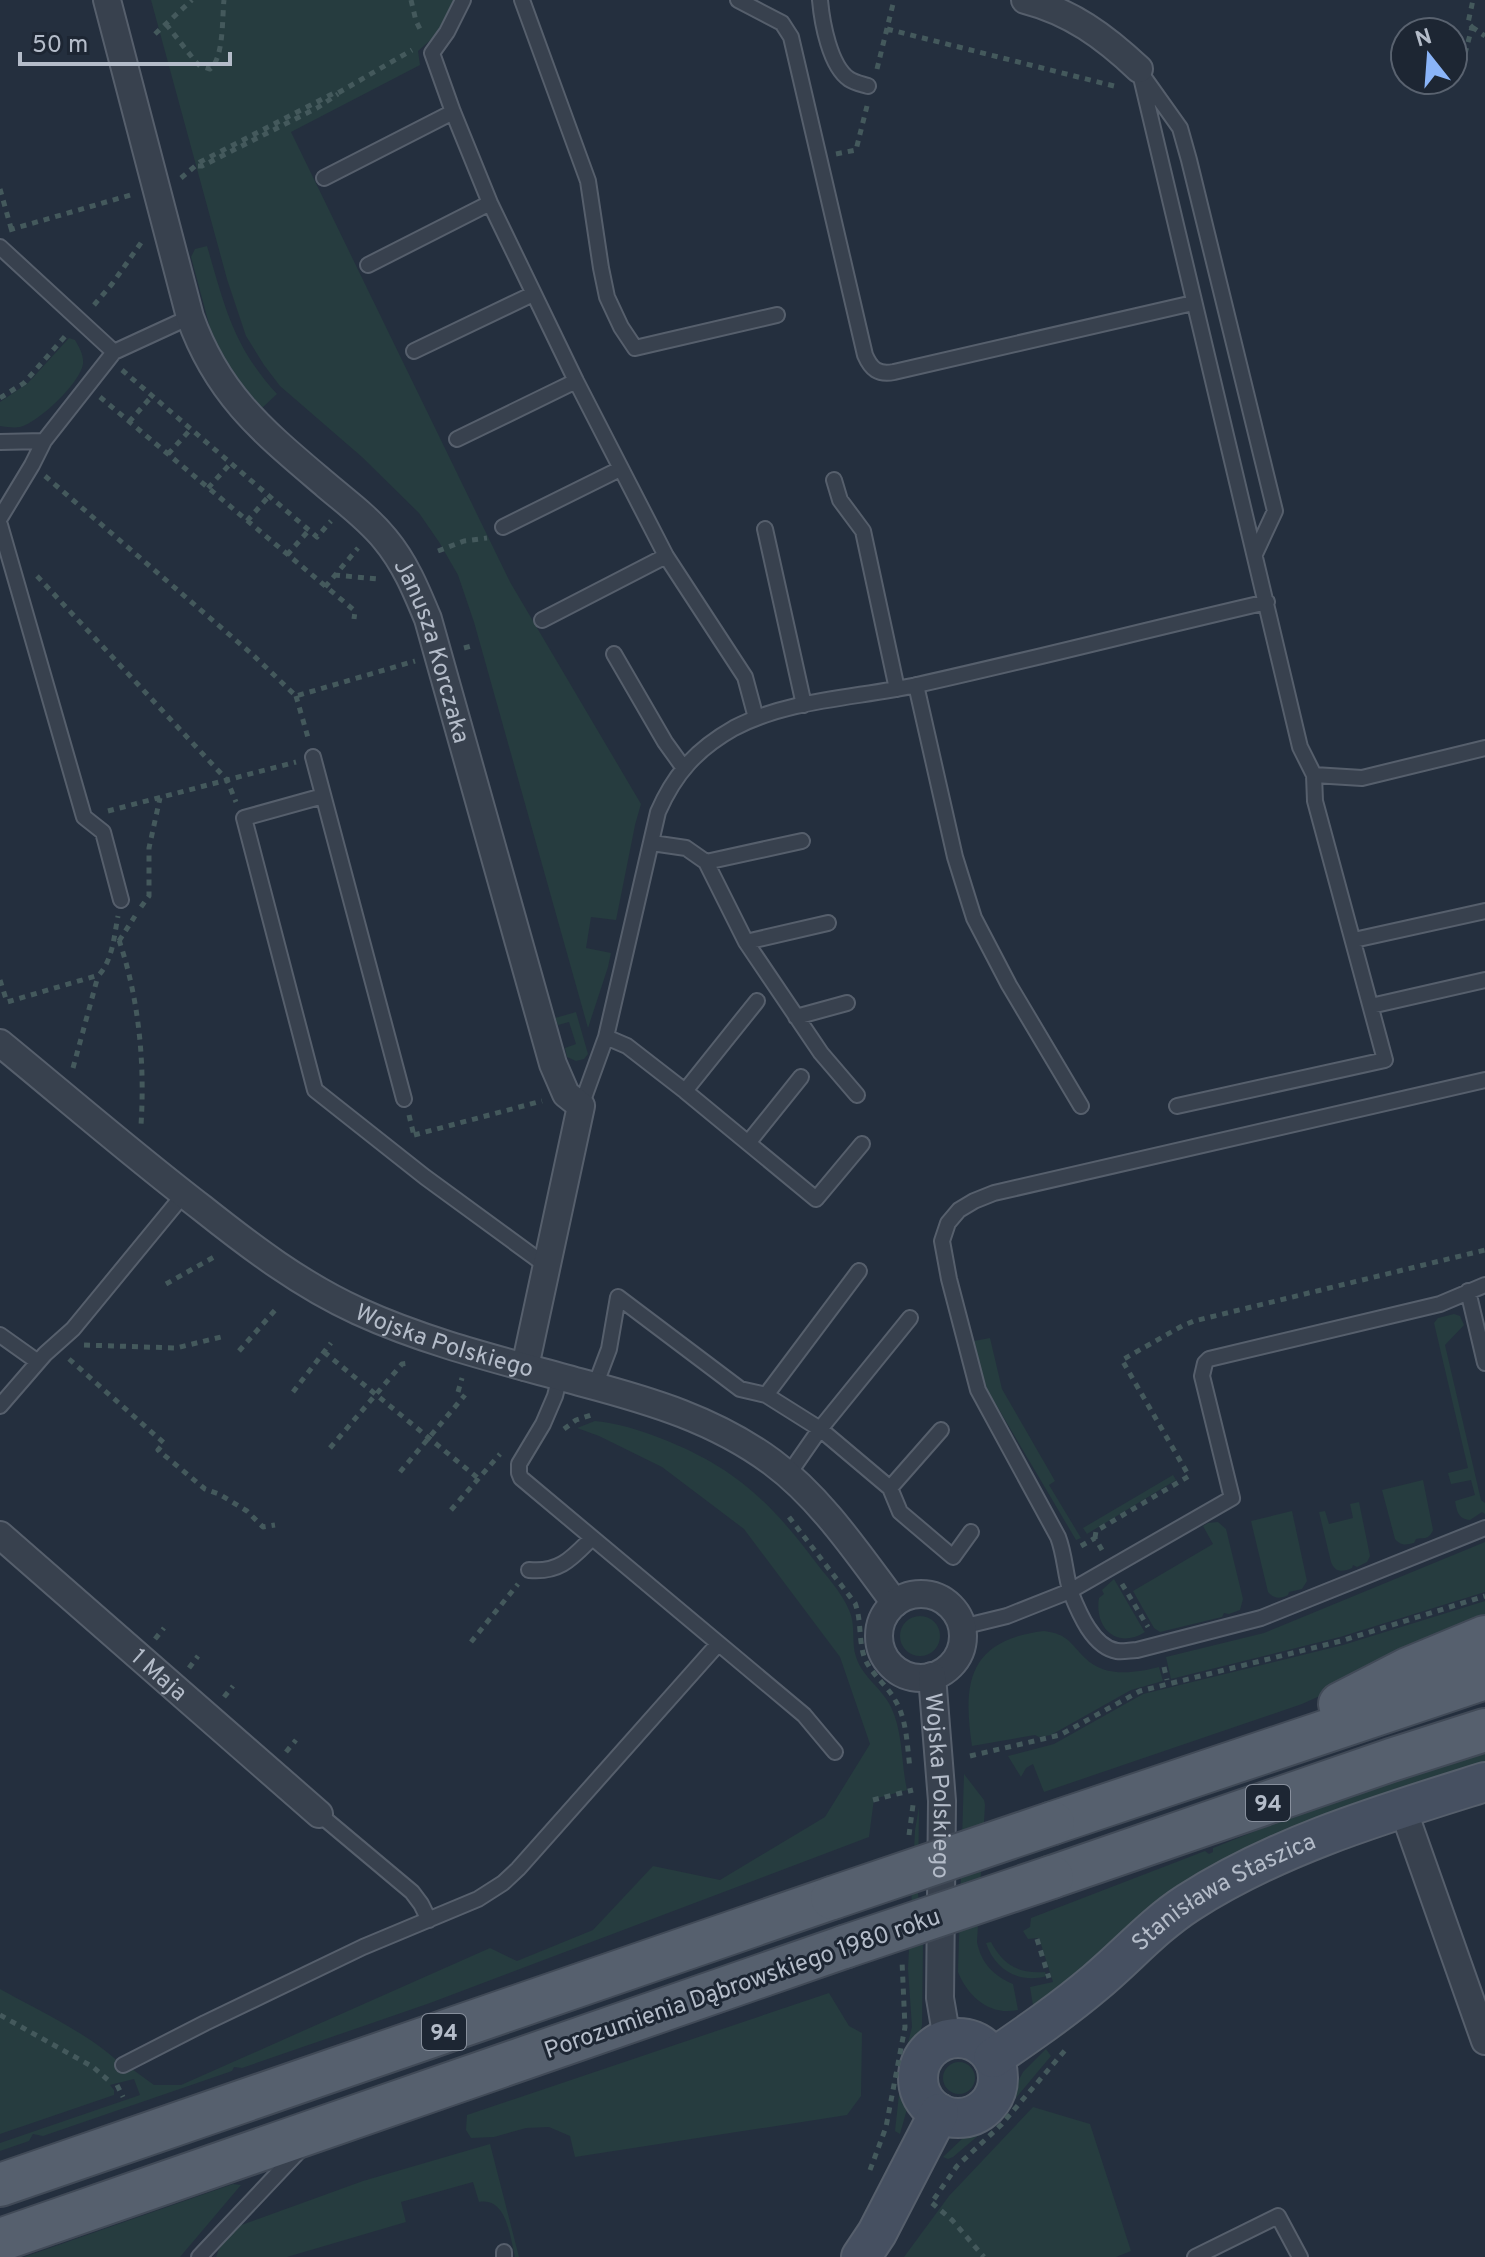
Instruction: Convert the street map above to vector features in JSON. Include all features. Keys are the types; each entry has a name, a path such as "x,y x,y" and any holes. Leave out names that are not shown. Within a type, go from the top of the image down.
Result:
{"main road":[{"path":"1265,1752 1306,1722 1371,1687 1485,1637"},
{"name":"Porozumienia Dąbrowskiego 1980 roku","path":"0,2185 832,1898 1485,1678"},
{"name":"Porozumienia Dąbrowskiego 1980 roku","path":"0,2240 844,1947 1485,1730"}],"street":[{"name":"Janusza Korczaka","path":"107,0 190,317 209,363 232,396 268,435 376,528 408,571 428,619 553,1064 566,1094 581,1106"},
{"path":"1025,0 1082,22 1112,44 1141,81"},
{"name":"Wojska Polskiego","path":"0,1043 184,1194 282,1269 358,1311 419,1336 653,1402 698,1419 738,1440 788,1475 811,1496 895,1603"},
{"path":"525,1367 581,1106"},
{"name":"1 Maja","path":"0,1535 319,1814"},
{"path":"907,1596 935,1596 957,1614 962,1627 963,1640 953,1663 932,1676 918,1678 892,1667 883,1655 879,1641 885,1614 907,1596"},
{"name":"Wojska Polskiego","path":"932,1676 942,1815 940,1998 947,2039"},
{"name":"Stanisława Staszica","path":"993,2058 1053,2017 1163,1922 1196,1898 1277,1855 1485,1782"},
{"path":"1403,1809 1485,2041"},
{"path":"947,2039 968,2039 987,2049 993,2058 999,2079 996,2091 991,2101 973,2115 962,2118 939,2113 924,2098 918,2079 919,2068 937,2043 947,2039"},
{"path":"861,2257 877,2233 939,2113"}],"lane":[{"path":"463,0 432,53 490,203 576,381 666,556 745,677 756,718"},
{"path":"522,0 588,181 607,297 635,348 777,315"},
{"path":"738,0 782,23 791,37 865,355 875,370 884,374 894,372 1193,303"},
{"path":"820,0 829,44 837,65 848,79 868,86"},
{"path":"1141,81 1300,747 1314,775 1315,801 1385,1060 1177,1106"},
{"path":"1141,81 1180,128 1217,267 1275,511 1255,554"},
{"path":"324,178 453,112"},
{"path":"368,265 490,203"},
{"path":"0,247 80,320 111,356"},
{"path":"414,351 533,294"},
{"path":"0,518 44,441 111,356 190,317"},
{"path":"457,439 576,381"},
{"path":"0,442 44,441"},
{"path":"503,527 620,469"},
{"path":"834,480 840,500 863,531 897,689"},
{"path":"0,525 84,817 103,832 121,900"},
{"path":"765,529 804,705"},
{"path":"542,620 666,556"},
{"path":"581,1106 606,1037 658,812 668,789 683,767 717,739 756,718 804,705 916,685 1267,602"},
{"path":"614,654 683,767"},
{"path":"916,685 955,857 974,918 1009,985 1081,1106"},
{"path":"1314,775 1362,778 1485,748"},
{"path":"313,757 404,1099"},
{"path":"323,796 244,818 315,1090 425,1177 548,1267"},
{"path":"706,862 802,841"},
{"path":"652,843 686,848 706,862 746,942 821,1053 857,1095"},
{"path":"1354,940 1485,911"},
{"path":"746,942 828,923"},
{"path":"1371,1006 1485,980"},
{"path":"685,1091 757,1001"},
{"path":"796,1017 847,1003"},
{"path":"606,1037 627,1046 816,1199 862,1144"},
{"path":"748,1143 801,1077"},
{"path":"1485,1080 994,1193 966,1205 948,1223 942,1241 978,1390 1058,1537 1064,1552 1070,1591 1087,1627 1102,1644 1117,1651 1137,1650 1261,1618 1485,1528"},
{"path":"0,1406 38,1362 73,1329 184,1194"},
{"path":"766,1395 859,1271"},
{"path":"962,1627 1007,1616 1070,1591 1232,1498 1202,1376 1209,1359 1440,1304 1485,1285"},
{"path":"1468,1291 1479,1313 1485,1363"},
{"path":"595,1386 609,1349 618,1297 740,1389 766,1395 820,1429 890,1488 900,1512 953,1557 971,1532"},
{"path":"788,1475 820,1429 910,1318"},
{"path":"0,1335 38,1362"},
{"path":"560,1376 543,1424 520,1460 519,1473 524,1481 804,1715 835,1752"},
{"path":"890,1488 941,1430"},
{"path":"529,1570 544,1571 569,1561 592,1538"},
{"path":"123,2065 393,1934 478,1899 503,1883 718,1644"},
{"path":"319,1814 412,1892 429,1920"},
{"path":"199,2257 323,2127"},
{"path":"1195,2257 1278,2216 1300,2257"}],"path":[{"path":"155,34 192,0"},
{"path":"166,24 195,61 210,69 218,58 224,0"},
{"path":"411,0 416,21 426,40"},
{"path":"894,0 888,26 1141,81"},
{"path":"1473,0 1468,23 1485,36"},
{"path":"1469,38 1472,27"},
{"path":"195,167 338,93 416,47"},
{"path":"0,189 11,228"},
{"path":"0,239 11,228 122,198"},
{"path":"0,398 24,383 80,320 126,265 162,207"},
{"path":"111,356 152,396 317,537 347,503"},
{"path":"87,386 355,611 354,619"},
{"path":"129,422 152,396"},
{"path":"168,454 191,429"},
{"path":"208,488 231,463"},
{"path":"32,465 253,655 296,696 302,718"},
{"path":"247,521 269,496"},
{"path":"325,587 376,528"},
{"path":"287,555 309,530"},
{"path":"438,551 464,541"},
{"path":"7,548 24,561 227,780 244,818"},
{"path":"334,575 378,579 386,586"},
{"path":"296,696 475,645"},
{"path":"84,817 313,757"},
{"path":"73,1068 99,975 149,896 149,848 160,798"},
{"path":"112,952 121,900"},
{"path":"119,940 139,1022 140,1134"},
{"path":"0,980 7,1002 99,975"},
{"path":"414,1135 535,1103"},
{"path":"166,1284 214,1257"},
{"path":"239,1351 276,1309"},
{"path":"54,1346 176,1348 221,1337"},
{"path":"293,1392 331,1343"},
{"path":"54,1346 164,1443 158,1450 205,1489 247,1511 263,1527 275,1525"},
{"path":"324,1352 479,1479"},
{"path":"330,1448 402,1364 407,1362 419,1366"},
{"path":"458,1392 462,1378 472,1381"},
{"path":"400,1472 465,1395"},
{"path":"558,1437 576,1420 598,1414"},
{"path":"451,1510 504,1450"},
{"path":"785,1512 855,1603 861,1645 868,1665 900,1708 913,1790 908,1849"},
{"path":"1080,1546 1095,1538 1105,1554"},
{"path":"471,1642 529,1570"},
{"path":"1118,1576 1153,1633"},
{"path":"970,1756 1060,1735 1140,1691 1341,1641 1485,1596"},
{"path":"1164,1667 1167,1680"},
{"path":"282,1756 296,1740"},
{"path":"873,1800 913,1790"},
{"path":"1037,1939 1048,1972"},
{"path":"868,2177 886,2127 905,2027 902,1957"},
{"path":"0,2015 93,2067"},
{"path":"950,2175 1006,2120 1071,2044"},
{"path":"932,2203 952,2220 984,2257"}],"green space":[{"path":"151,0 455,0 435,36 418,51 420,65 291,132 510,582 641,804 616,920 591,917 586,948 611,953 588,1028 474,622 458,575 419,513 362,457 280,386 246,336 227,279"},
{"path":"207,246 225,307 240,342 277,394 262,408 242,385 220,351 210,328 191,257 195,249"},
{"path":"69,338 75,340 83,357 75,381 58,401 28,424 0,426 0,402 28,383"},
{"path":"576,1012 588,1054 576,1061 567,1057 565,1048 576,1044 569,1022 558,1025 555,1018"},
{"path":"1454,1314 1460,1316 1464,1325 1445,1345 1481,1500 1485,1503 1485,1514 1482,1512 1470,1520 1457,1511 1455,1501 1475,1495 1471,1480 1451,1484 1448,1473 1468,1468 1434,1323 1438,1318"},
{"path":"990,1338 1002,1389 1055,1481 1049,1485 1081,1538 1076,1540 988,1391 974,1341"},
{"path":"595,1421 628,1427 660,1438 708,1460 728,1473 781,1519 842,1596 851,1615 859,1664 887,1700 895,1717 907,1790 874,1799 869,1837 430,2003 242,2068 234,2067 232,2071 43,2136 33,2134 29,2141 0,2151 0,2143 140,2095 134,2079 110,2085 114,2095 0,2134 0,1989 84,2036 126,2070 132,2069 154,2085 181,2085 490,1948 517,1961 593,1930 653,1866 720,1880 825,1817 870,1744 840,1657 744,1529 662,1467 577,1428"},
{"path":"1173,1475 1176,1480 1087,1534 1083,1528"},
{"path":"1423,1480 1433,1530 1428,1537 1402,1544 1395,1539 1382,1490"},
{"path":"1359,1502 1370,1556 1367,1562 1357,1567 1353,1565 1340,1571 1331,1562 1319,1512 1325,1511 1329,1524 1353,1518 1350,1504"},
{"path":"1292,1511 1307,1581 1302,1589 1277,1598 1268,1592 1251,1521"},
{"path":"1218,1522 1226,1529 1243,1599 1240,1610 1160,1632 1154,1628 1133,1591 1213,1544 1203,1526"},
{"path":"1485,1542 1485,1592 1340,1637 1171,1679 1166,1657 1264,1633"},
{"path":"1114,1579 1145,1632 1135,1637 1117,1637 1104,1627 1100,1618 1099,1598 1104,1594 1102,1590"},
{"path":"1485,1601 1485,1626 1442,1641 1302,1704 1044,1792 1033,1764 1026,1768 1021,1777 1008,1756 1054,1744 1143,1694 1343,1645"},
{"path":"920,1616 934,1622 940,1636 934,1650 920,1656 906,1650 900,1636 906,1622"},
{"path":"1044,1631 1064,1637 1085,1658 1102,1669 1130,1672 1159,1667 1163,1681 1131,1690 1051,1735 972,1746 969,1701 976,1667 1000,1643"},
{"path":"1485,1749 1485,1766 1064,1985 1033,2005 1030,1987 1053,1982 1039,1938 1028,1939 1023,1931 1030,1927 1031,1918 1205,1851 1209,1854 1213,1848 1361,1789 1365,1792 1372,1786"},
{"path":"964,1774 985,1805 977,1942 989,1968 1013,1984 1018,2010 998,2010 981,2003 958,1972"},
{"path":"919,1807 922,2025 905,2066 907,2109 900,2134 895,2131 902,2067 912,2027 908,1969 915,1830"},
{"path":"991,1942 1001,1957 1013,1966 1045,1972 1047,1976 1027,1978 1009,1973 995,1961 986,1943"},
{"path":"829,1993 849,2026 862,2033 861,2096 847,2115 575,2157 570,2136 549,2127 471,2138 466,2130 467,2115"},
{"path":"1046,2049 1051,2056 1000,2117 953,2157 943,2157 963,2138 995,2119 1023,2072"},
{"path":"959,2062 970,2067 975,2078 970,2089 959,2094 948,2089 943,2078 948,2067"},
{"path":"1033,2107 1090,2124 1131,2251 1116,2257 904,2257 949,2196"},
{"path":"490,2144 519,2257 515,2257 506,2220 496,2206 479,2202 473,2182 401,2202 406,2222 287,2257 216,2257 236,2227 363,2181"},
{"path":"233,2184 241,2185 180,2257 24,2257"}]}
